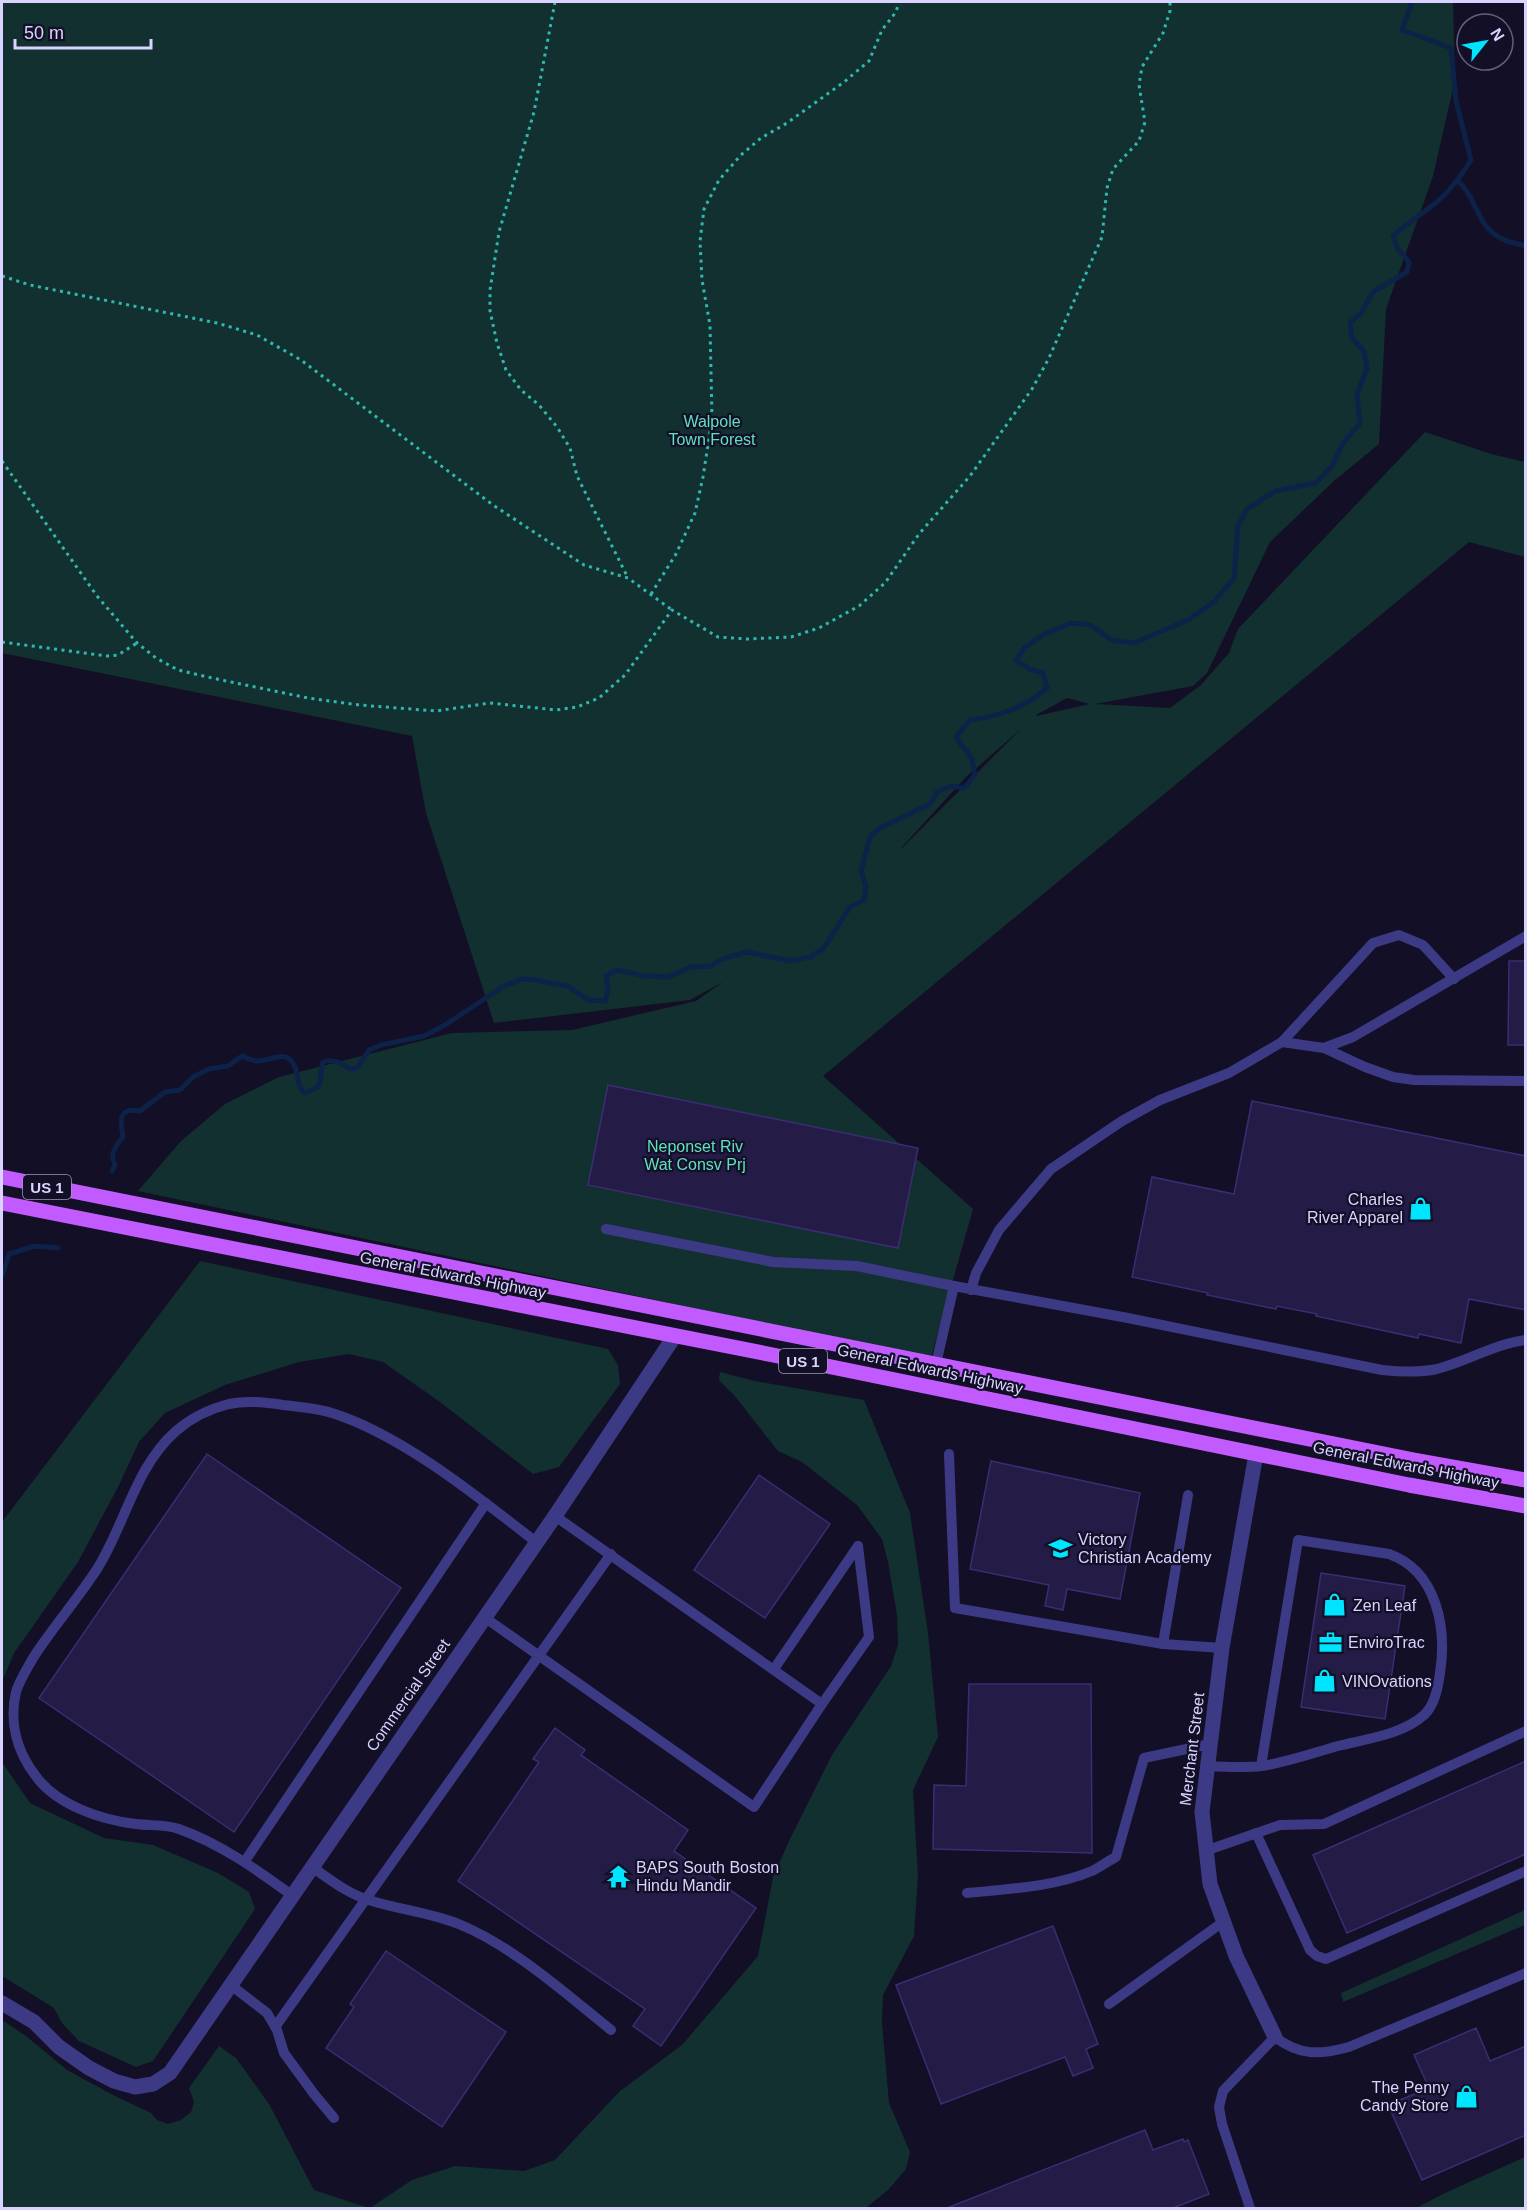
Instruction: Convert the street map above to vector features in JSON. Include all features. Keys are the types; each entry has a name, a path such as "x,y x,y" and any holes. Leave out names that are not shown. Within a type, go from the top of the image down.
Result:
{"main road":[{"name":"General Edwards Highway","path":"2,1177 92,1197 1414,1460 1526,1480"},
{"name":"General Edwards Highway","path":"2,1203 1526,1506"}],"street":[{"name":"Commercial Street","path":"2,2003 34,2022 59,2047 89,2068 114,2081 135,2086 153,2084 170,2073 555,1516 674,1337"},
{"name":"Merchant Street","path":"1256,1454 1222,1648 1202,1812 1210,1884 1222,1922 1275,2037"}],"lane":[{"path":"971,1290 976,1273 999,1230 1051,1169 1122,1121 1184,1089 1229,1072 1282,1042 1373,943 1399,935 1423,945 1454,979"},
{"path":"1324,1048 1353,1036 1526,936"},
{"path":"1282,1042 1324,1048 1393,1077 1414,1080 1526,1081"},
{"path":"606,1229 773,1262 858,1266 1382,1370 1413,1373 1437,1369 1501,1345 1526,1340"},
{"path":"936,1364 954,1286"},
{"path":"293,1896 245,1861 177,1828 117,1821 85,1812 58,1796 37,1779 16,1739 13,1719 16,1690 44,1641 98,1568 153,1457 175,1432 200,1413 230,1403 259,1401 331,1413 370,1429 412,1452 486,1503 536,1542"},
{"path":"949,1454 955,1608 1162,1644 1222,1648"},
{"path":"1162,1644 1188,1495"},
{"path":"245,1861 486,1503"},
{"path":"555,1516 822,1704"},
{"path":"1207,1766 1228,1768 1261,1766 1389,1732 1419,1719 1426,1713 1434,1700 1439,1682 1442,1640 1438,1608 1424,1580 1412,1566 1401,1558 1389,1554 1298,1540 1261,1766"},
{"path":"484,1617 754,1807 869,1637 858,1546 774,1669"},
{"path":"275,2027 611,1554"},
{"path":"1205,1851 1280,1825 1324,1824 1526,1731"},
{"path":"967,1893 1014,1889 1065,1879 1092,1871 1116,1857 1144,1758 1210,1744"},
{"path":"1256,1833 1310,1950 1326,1959 1526,1870"},
{"path":"312,1867 344,1888 367,1899 434,1916 476,1932 524,1963 611,2030"},
{"path":"1109,2004 1222,1922"},
{"path":"1250,2208 1222,2124 1219,2107 1223,2091 1275,2037 1285,2045 1305,2053 1331,2052 1349,2047 1526,1973"},
{"path":"232,1986 262,2008 275,2027 288,2059 334,2118"}],"path":[{"path":"555,2 534,112 499,232 490,290 490,311 506,370 521,390 539,405 570,448 577,476 628,578"},
{"path":"651,594 676,554 695,513 712,419 710,325 702,280 700,241 704,209 719,180 741,155 761,138 844,82 869,61 882,30 896,12 899,2"},
{"path":"2,276 30,285 217,323 257,335 301,360 520,524 584,565 628,578 672,610 718,637 747,639 790,636 819,628 860,606 885,583 919,534 970,476 1032,390 1049,358 1102,237 1107,188 1113,169 1139,141 1145,122 1139,85 1142,68 1163,33 1170,12 1170,2"},
{"path":"2,461 98,596 137,643 156,658 178,670 308,698 359,705 436,711 490,703 556,710 577,707 599,698 625,675 672,610"},
{"path":"2,642 107,656 118,656 137,643"}],"green space":[{"name":"Walpole Town Forest","path":"2,2 1453,2 1455,80 1433,176 1386,309 1379,444 1334,481 1270,542 1207,673 1193,686 1095,704 1170,708 1201,685 1229,653 1238,629 1425,432 1491,454 1525,462 1525,557 1469,542 823,1076 973,1209 931,1358 138,1191 181,1141 225,1104 279,1077 452,1033 572,1030 696,1001 723,982 690,1000 494,1023 426,813 412,736 2,653","holes":["1067,698 1090,704 1036,716 1036,715","1021,729 902,848 901,848 966,777"]},
{"path":"200,1261 608,1349 618,1365 620,1384 559,1467 533,1474 440,1402 383,1362 349,1354 299,1362 225,1385 165,1413 139,1442 78,1562 14,1653 2,1682 2,1522"},
{"path":"720,1372 755,1381 864,1400 910,1513 928,1633 938,1737 913,1790 918,1876 914,1936 883,1995 882,2022 889,2103 910,2152 906,2169 889,2189 866,2208 370,2208 412,2180 455,2166 524,2171 555,2160 620,2091 682,2045 758,1956 773,1877 789,1841 832,1755 891,1666 898,1645 897,1615 882,1539 857,1505 802,1462 778,1451 734,1395 719,1380"},
{"path":"2,1762 30,1803 104,1838 153,1845 218,1873 249,1892 255,1909 153,2061 136,2067 79,2041 62,2023 54,2008 2,1976"},
{"path":"1525,1910 1525,1925 1343,2002 1341,1993"},
{"path":"2,2020 26,2036 67,2070 168,2124 181,2120 191,2112 194,2102 189,2088 219,2046 236,2058 269,2104 314,2190 369,2208 2,2208"},
{"path":"1525,2157 1525,2208 1416,2208 1447,2192"}],"building":[{"path":"1509,961 1526,961 1526,1045 1508,1045"},
{"path":"608,1085 918,1148 898,1248 588,1185"},
{"name":"Charles River Apparel","path":"1252,1101 1526,1156 1526,1310 1469,1299 1461,1343 1419,1334 1418,1338 1316,1316 1317,1314 1277,1306 1276,1309 1132,1277 1152,1177 1234,1194"},
{"path":"207,1454 401,1588 234,1832 39,1698"},
{"path":"991,1461 1140,1493 1120,1599 1067,1589 1063,1610 1045,1606 1049,1585 970,1569"},
{"path":"759,1475 830,1524 765,1618 694,1570"},
{"path":"1321,1573 1405,1586 1385,1719 1301,1707"},
{"path":"969,1684 1091,1684 1092,1853 933,1849 934,1785 966,1786"},
{"name":"BAPS South Boston Hindu Mandir","path":"555,1728 585,1750 581,1755 688,1830 674,1851 756,1908 661,2046 633,2026 645,2009 458,1881 539,1762 533,1759"},
{"path":"1526,1761 1526,1854 1347,1933 1313,1855"},
{"path":"1053,1926 1098,2044 1086,2049 1093,2068 1073,2076 1065,2057 941,2104 896,1985"},
{"path":"386,1951 506,2032 442,2127 326,2048 354,2007 350,2004"},
{"name":"The Penny Candy Store","path":"1476,2028 1490,2061 1526,2046 1526,2135 1422,2180 1388,2105 1429,2088 1414,2055"},
{"path":"1145,2130 1153,2150 1183,2139 1184,2142 1188,2140 1209,2194 1173,2208 947,2208"}],"waterway":[{"path":"112,1171 115,1165 114,1150 123,1137 121,1121 124,1113 133,1110 140,1111 165,1092 180,1090 193,1077 209,1069 228,1066 242,1056 256,1061 278,1057 288,1058 295,1067 299,1085 305,1093 319,1084 323,1062 334,1061 350,1069 357,1068 369,1050 381,1045 424,1036 445,1025 504,986 522,979 568,986 588,1000 605,1001 608,990 606,976 617,970 644,976 668,977 691,967 711,966 722,959 747,952 790,961 810,957 823,949 850,907 864,900 866,887 861,871 870,837 880,828 930,804 937,792 951,786 964,788 975,775 972,759 956,737 970,720 1011,710 1047,688 1043,673 1030,669 1016,660 1024,648 1043,635 1071,623 1090,625 1112,640 1134,643 1188,620 1215,601 1234,578 1238,526 1247,509 1275,491 1316,483 1332,466 1343,443 1360,423 1357,395 1367,368 1364,351 1352,338 1350,323 1361,313 1373,292 1407,272 1409,262 1398,249 1393,236 1443,196 1471,160 1456,101 1451,48 1402,30 1412,2"},
{"path":"1458,181 1464,187 1483,222 1493,233 1500,238 1526,246"},
{"path":"2,1276 9,1254 35,1246 58,1248"}],"place":[{"name":"Charles River Apparel","path":"1421,1208"},
{"name":"Victory Christian Academy","path":"1060,1548"},
{"name":"Zen Leaf","path":"1335,1605"},
{"name":"EnviroTrac","path":"1330,1642"},
{"name":"VINOvations","path":"1324,1681"},
{"name":"BAPS South Boston Hindu Mandir","path":"618,1876"},
{"name":"The Penny Candy Store","path":"1467,2096"}],"park label":[{"name":"Neponset Riv Wat Consv Prj","path":"695,1155"}]}
